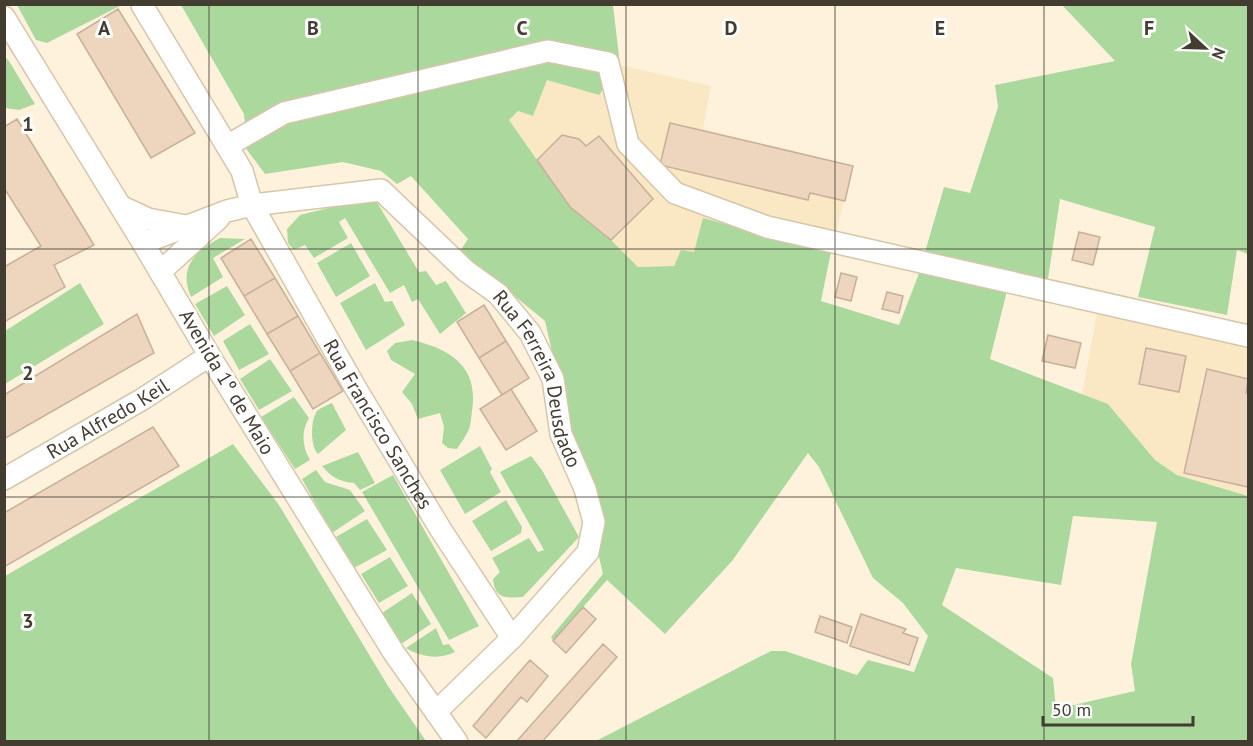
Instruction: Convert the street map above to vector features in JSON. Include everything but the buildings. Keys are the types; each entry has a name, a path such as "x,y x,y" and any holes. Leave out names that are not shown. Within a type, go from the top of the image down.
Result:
{"street":[{"name":"Rua Francisco Sanches","path":"142,5 242,171 252,205 356,387 441,530 512,638"},
{"name":"Avenida 1º de Maio","path":"4,18 143,243 209,356 394,654 457,741"},
{"path":"227,146 284,113 548,51 608,63 628,144 675,193 766,227 1248,336"},
{"name":"Rua Ferreira Deusdado","path":"143,243 227,211 252,205 381,190 465,271 498,294 530,333 553,379 561,434 585,489 594,522 588,552 512,638 436,712"},
{"path":"120,206 148,219 186,226"},
{"name":"Rua Ferreira Deusdado","path":"160,272 227,211"},
{"name":"Rua Alfredo Keil","path":"4,479 141,400 209,356"}],"shaded area":[{"path":"620,65 711,86 703,129 853,166 831,252 704,218 694,252 674,266 638,267 611,240 570,207 509,120 518,111 533,116 547,80 599,95"},
{"path":"1097,313 1248,348 1248,496 1177,475 1155,460 1108,404 1082,394"}],"green space":[{"path":"17,5 122,5 47,43 36,40"},
{"path":"181,5 613,5 620,65 599,95 547,80 533,116 518,111 509,120 570,207 611,240 638,267 674,266 681,250 694,252 703,218 831,252 821,301 899,325 918,276 944,187 970,193 998,107 995,85 1115,61 1062,5 1248,5 1248,254 1237,250 1227,315 1138,297 1155,227 1060,199 1048,279 1005,270 1006,295 990,359 1108,404 1155,460 1177,475 1248,496 1248,741 596,741 771,651 785,651 857,675 868,660 914,672 928,636 903,603 873,578 819,467 808,453 732,561 665,634 607,580 553,641 551,637 603,574 545,321 460,251 468,239 411,176 397,184 381,171 343,162 265,174 247,150 244,114","holes":["1073,516 1157,522 1131,664 1135,691 1056,709 1053,678 942,605 956,568 1061,585"]},
{"path":"5,57 35,104 19,110 5,108"},
{"path":"365,199 375,199 419,272 426,271 436,285 446,281 466,313 440,334 418,299 412,302 404,285 390,293 345,218 339,222 348,238 314,258 305,245 294,250 288,243 287,229 300,215"},
{"path":"220,238 245,239 213,258 223,277 191,297 187,287 187,277 191,262 203,249"},
{"path":"351,243 370,276 336,297 317,263"},
{"path":"80,283 104,324 5,384 5,331"},
{"path":"375,283 385,302 392,301 405,325 366,350 340,303"},
{"path":"227,286 245,315 214,336 195,304"},
{"path":"250,324 269,354 239,370 223,341"},
{"path":"412,340 450,355 459,362 471,383 473,396 470,425 457,449 448,448 442,443 444,427 440,413 418,419 412,404 402,392 415,374 391,360 387,351 395,343"},
{"path":"270,359 292,391 259,410 240,379"},
{"path":"294,397 309,418 304,439 310,460 295,469 261,417"},
{"path":"332,403 346,430 318,454 312,439 315,414"},
{"path":"233,444 279,505 388,686 426,741 5,741 5,576"},
{"path":"480,446 501,492 465,514 440,470"},
{"path":"358,452 375,483 360,490 354,483 332,476 322,466"},
{"path":"531,456 542,470 579,537 523,597 506,597 499,594 494,586 493,579 500,572 492,558 529,538 538,552 544,550 500,472"},
{"path":"316,470 325,482 350,490 365,511 332,533 302,479"},
{"path":"393,475 479,626 449,640 362,492"},
{"path":"506,500 522,527 521,533 491,551 472,521"},
{"path":"367,519 387,550 354,568 336,537"},
{"path":"390,557 408,586 379,603 361,574"},
{"path":"412,593 431,624 401,644 382,613"},
{"path":"436,628 443,645 449,644 455,652 443,656 430,656 417,654 406,648"}]}
